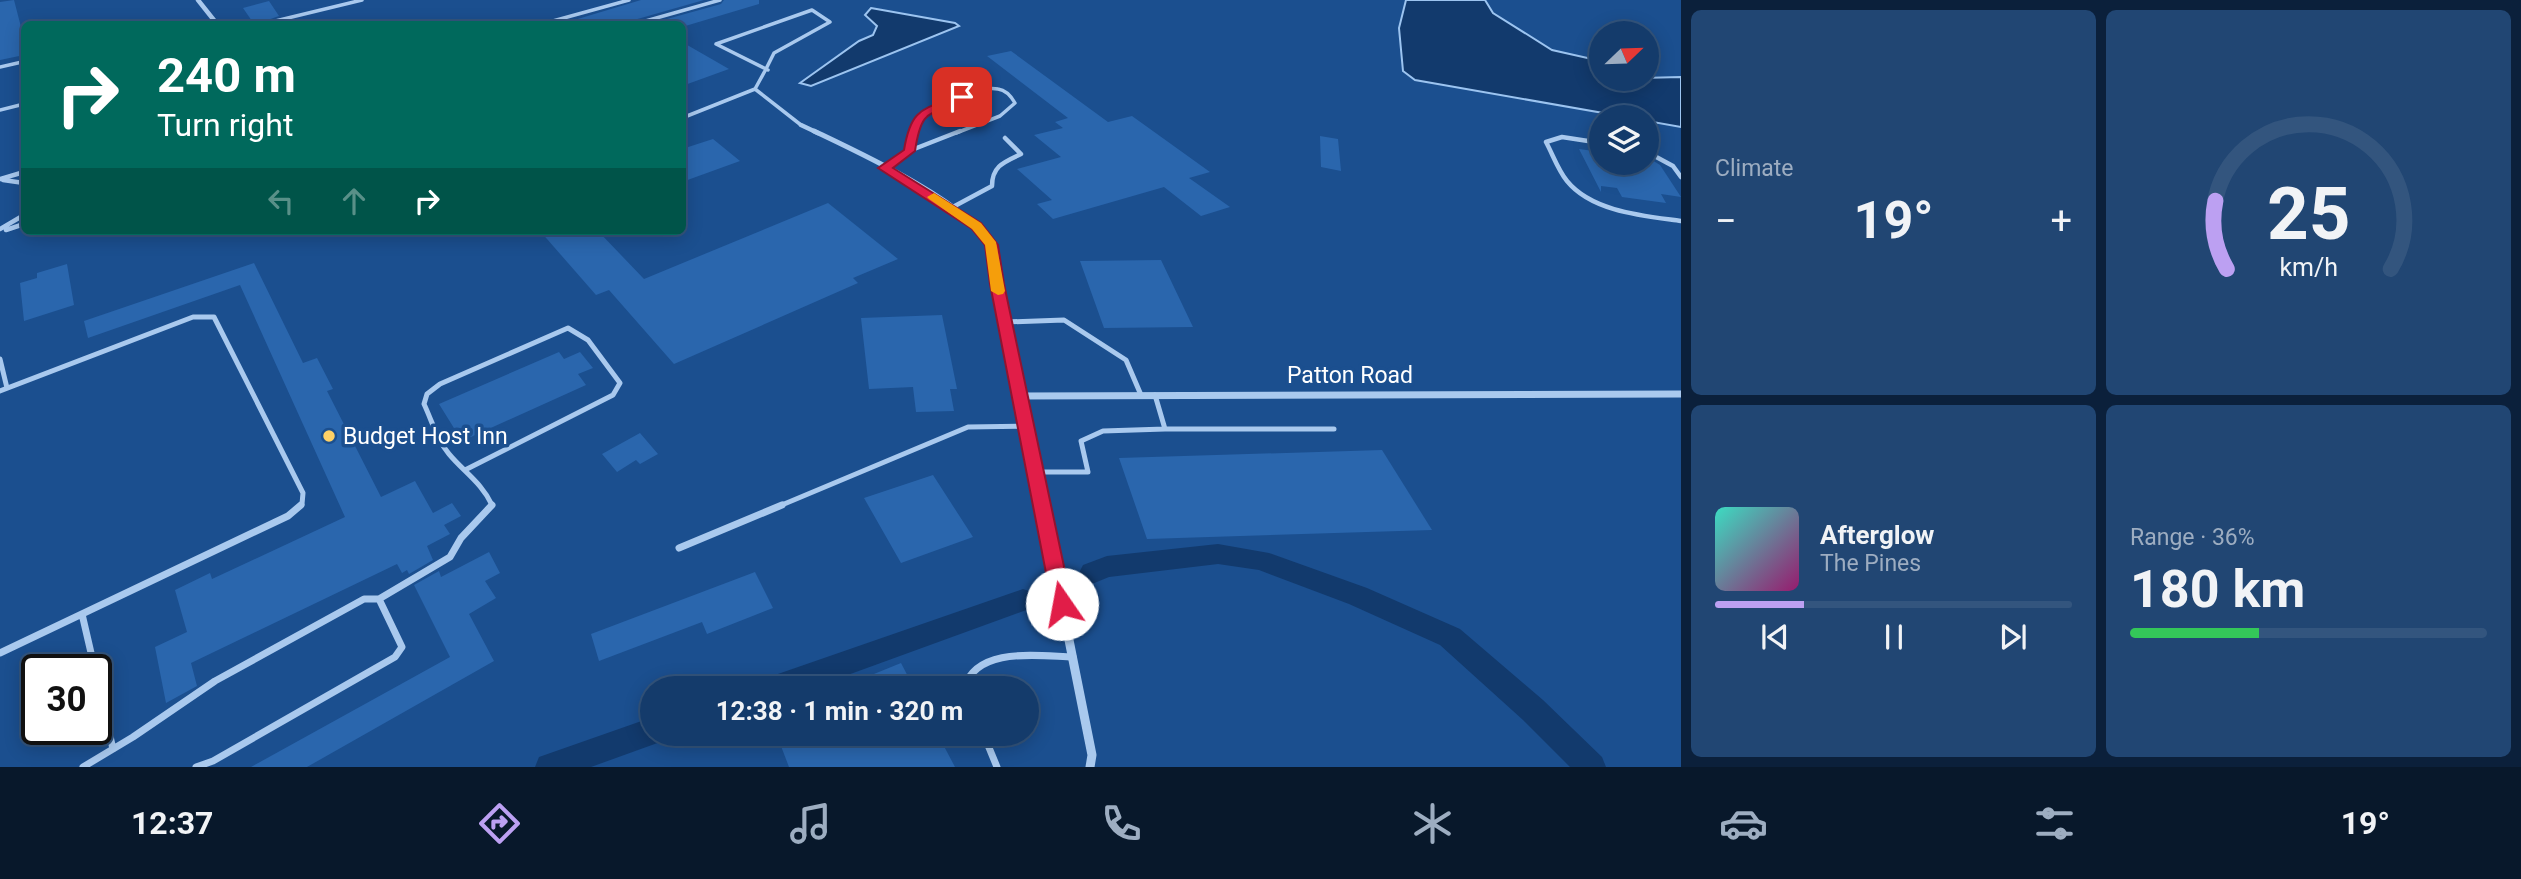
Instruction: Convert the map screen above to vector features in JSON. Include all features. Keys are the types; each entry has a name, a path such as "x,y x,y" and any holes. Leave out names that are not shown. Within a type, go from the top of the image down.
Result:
{"street":[{"path":"198,0 215,21"},
{"path":"802,125 884,168 951,208 976,226 991,245 1092,755 1090,767"},
{"name":"Patton Road","path":"1019,396 1681,394"}],"lane":[{"path":"275,21 362,0"},
{"path":"553,21 629,0"},
{"path":"646,21 720,0"},
{"path":"686,116 755,89 768,70 774,53 830,22 812,10 716,44 768,70"},
{"path":"0,67 21,62"},
{"path":"755,89 802,125"},
{"path":"884,168 909,151 1000,116 1015,103 1010,94 999,89 981,90 925,112 914,125 909,151"},
{"path":"0,110 21,105"},
{"path":"1589,141 1562,137 1546,142 1570,185 1635,215 1681,221"},
{"path":"951,208 992,186 992,176 999,164 1018,158 1021,154 1005,138"},
{"path":"1659,158 1673,166 1681,177"},
{"path":"0,179 21,173"},
{"path":"0,179 21,182"},
{"path":"0,230 21,217"},
{"path":"0,230 21,225"},
{"path":"0,359 4,389 193,317 214,317 303,494 302,504 288,516 0,653"},
{"path":"1005,322 1064,320 1126,360 1141,395"},
{"path":"83,767 215,681 364,599 379,599 450,557 461,538 492,505 486,488 465,470 448,453 424,404 427,394 440,384 568,328 588,340 620,383 613,395 465,470"},
{"path":"1155,395 1165,429"},
{"path":"679,548 968,427 1026,426"},
{"path":"1035,472 1088,472 1081,441 1103,431 1334,429"},
{"path":"196,767 213,761 396,657 402,647 379,599"},
{"path":"82,614 91,654"},
{"path":"968,676 970,670 983,662 1017,656 1073,657"},
{"path":"112,745 113,749"},
{"path":"988,746 997,767"}],"water":[{"path":"1406,0 1485,0 1493,13 1552,50 1589,58 1589,91 1659,91 1659,78 1681,77 1681,127 1659,123 1659,105 1589,105 1589,111 1415,80 1403,71 1399,28"},
{"path":"871,8 955,23 959,26 811,86 800,83 859,41 873,35 877,26 865,15"}],"building":[{"path":"14,0 21,27 21,56 0,60 0,2"},
{"path":"641,0 704,0 633,21 571,21"},
{"path":"724,0 759,0 759,4 686,26 686,21 660,21 721,4"},
{"path":"269,1 279,16 265,21 252,21 243,8"},
{"path":"686,44 729,69 686,85"},
{"path":"1011,51 1108,122 1132,116 1210,172 1189,178 1230,207 1201,216 1164,187 1053,219 1037,204 1052,200 1017,169 1061,157 1034,135 1063,128 1055,122 1068,118 987,56"},
{"path":"1320,136 1338,139 1341,171 1321,167"},
{"path":"713,139 740,161 686,181 686,148"},
{"path":"1579,149 1589,150 1589,169"},
{"path":"1659,164 1681,197 1661,194 1666,203 1622,197 1617,188 1601,186 1601,192 1592,175 1659,175"},
{"path":"828,203 898,259 853,278 858,283 674,364 609,290 596,295 544,235 602,235 644,279"},
{"path":"1161,260 1193,327 1104,328 1080,261"},
{"path":"254,263 303,363 317,358 333,389 327,391 381,497 415,481 433,513 452,503 461,516 444,525 450,534 427,546 433,560 409,574 407,570 402,573 397,564 191,663 197,686 166,703 155,647 187,632 175,590 210,573 212,579 345,517 240,285 88,338 84,321"},
{"path":"67,264 74,305 24,321 20,283 37,278 37,273"},
{"path":"942,315 957,389 950,389 954,411 916,412 913,387 869,389 861,318"},
{"path":"559,352 564,359 580,352 593,368 578,374 586,385 462,441 439,404"},
{"path":"640,433 658,454 640,464 636,460 617,472 602,454"},
{"path":"1382,450 1432,530 1147,539 1119,458"},
{"path":"933,475 973,537 901,563 864,498"},
{"path":"489,552 500,573 485,581 496,598 469,614 494,661 307,767 251,767 450,657 414,585 439,571 441,577"},
{"path":"755,572 773,608 707,634 702,622 599,661 591,634"},
{"path":"901,663 908,676 869,676"},
{"path":"781,746 944,746 955,767 789,767"}],"waterway":[{"path":"1092,573 1107,567 1218,554 1260,560 1358,596 1450,637 1533,710 1591,767"},
{"path":"809,676 1023,600"},
{"path":"550,767 640,736"}],"slow traffic":[{"path":"934,197 976,226 991,245 998,291"}],"place":[{"name":"Budget Host Inn","path":"329,436"}],"route":[{"path":"962,97 925,112 914,125 909,151 884,168 936,198 976,226 991,245 1062,604"}]}
